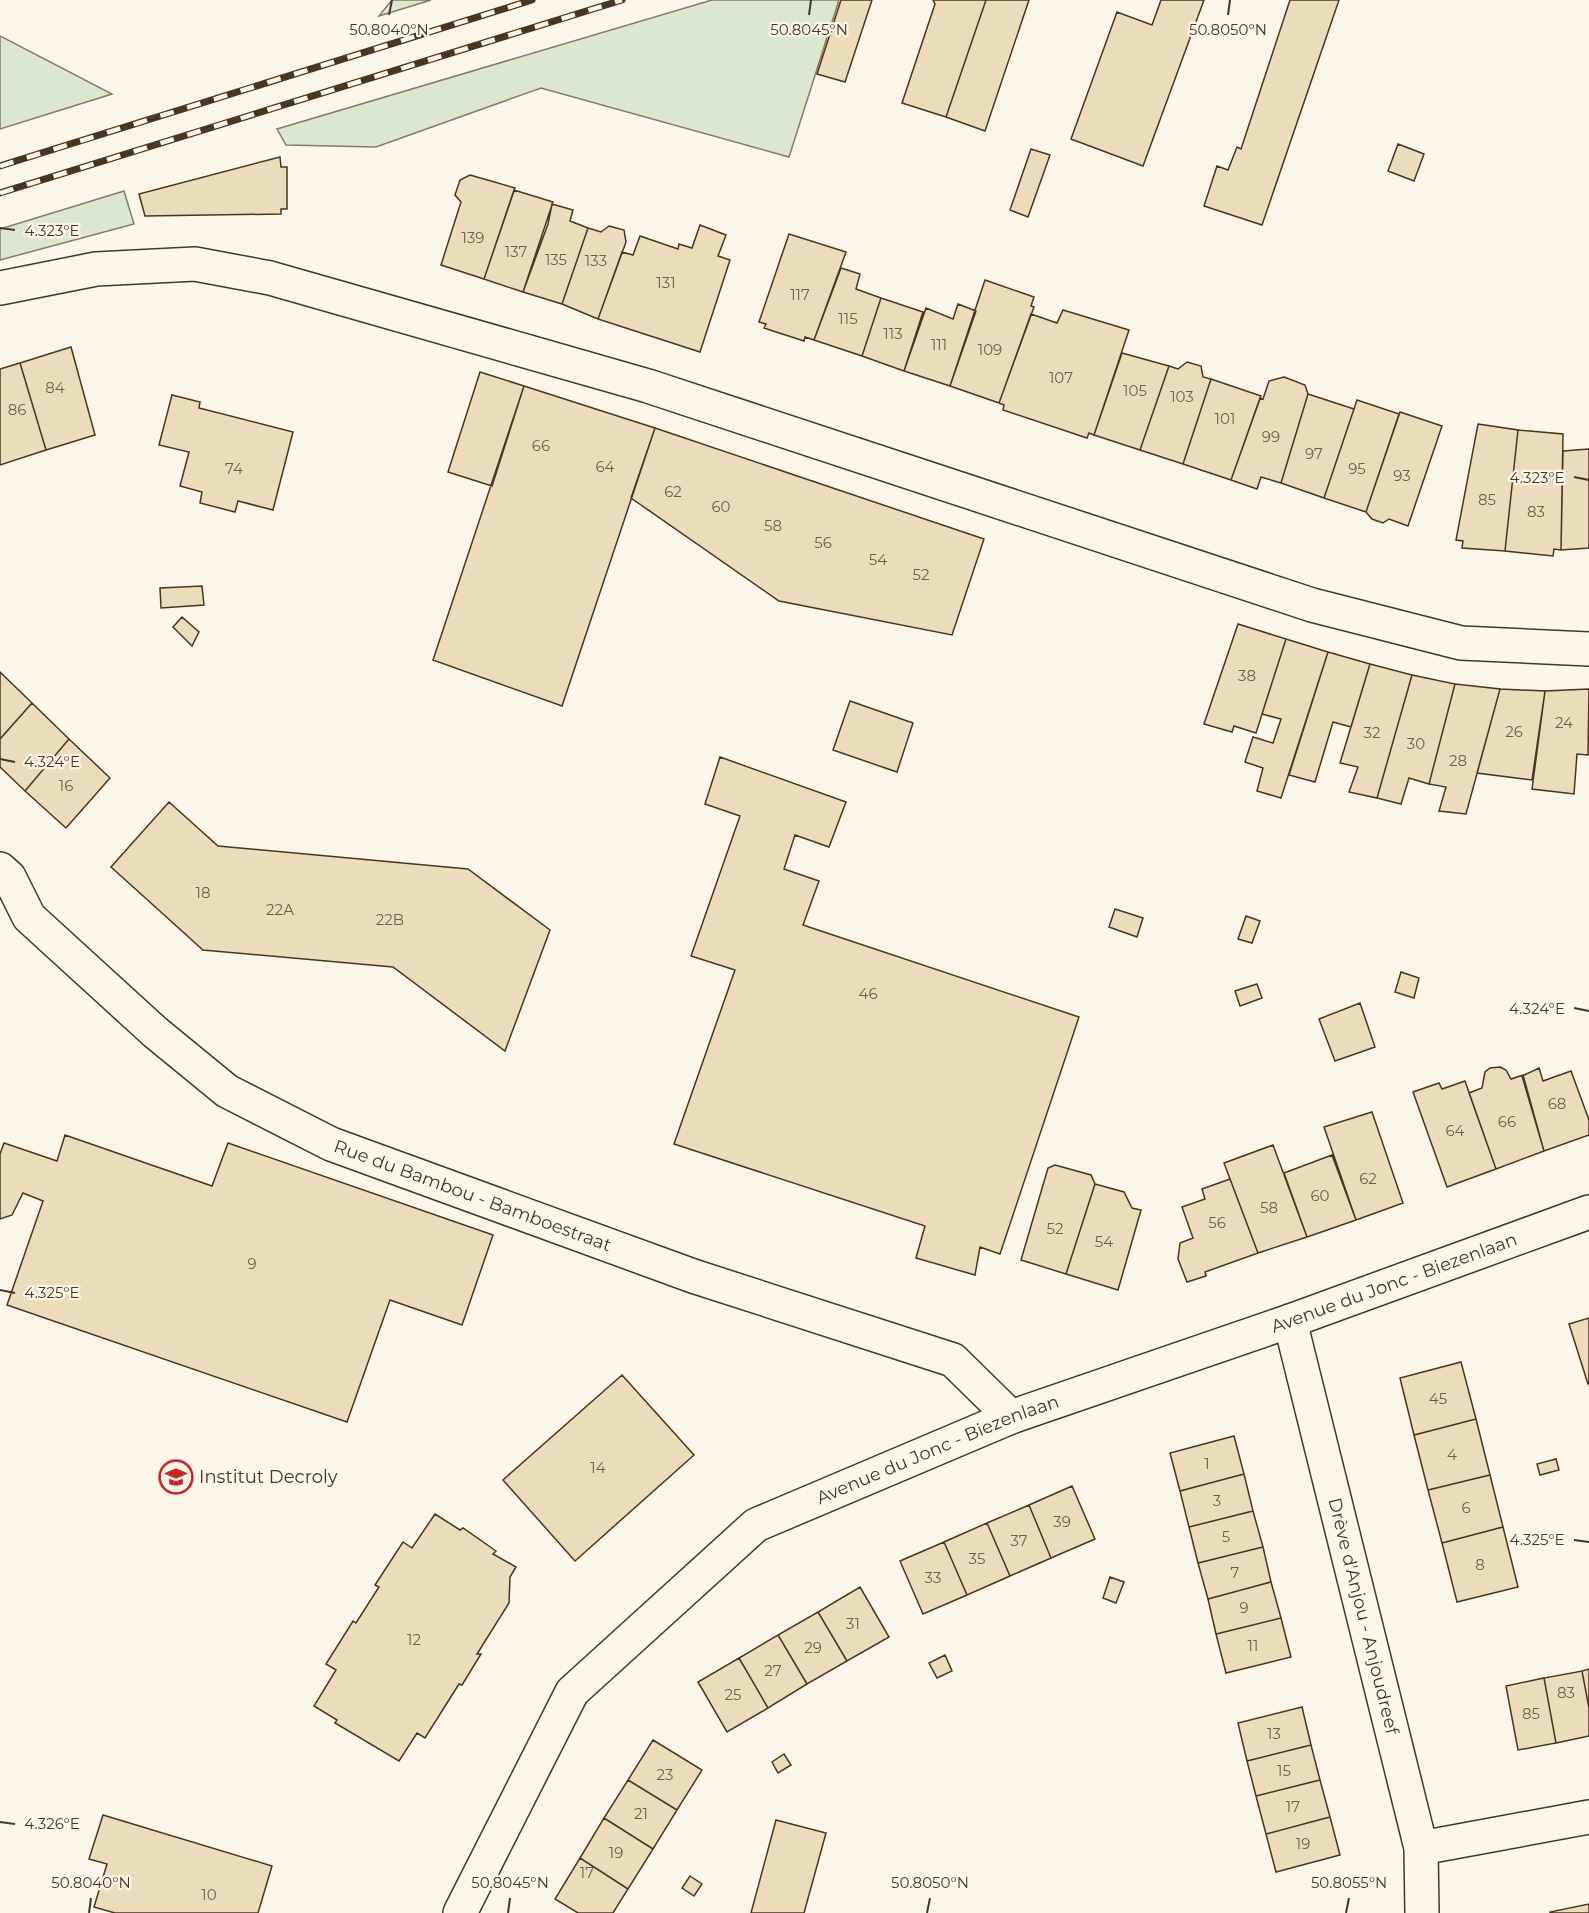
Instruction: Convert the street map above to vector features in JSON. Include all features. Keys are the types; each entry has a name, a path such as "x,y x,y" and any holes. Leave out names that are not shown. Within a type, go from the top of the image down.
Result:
{"street":[{"path":"0,288 96,269 195,264 270,278 648,386 1312,605 1461,643 1589,649"},
{"name":"Rue du Bambou - Bamboestraat","path":"0,868 9,877 29,917 154,1032 227,1091 331,1144 693,1276 953,1360 1011,1417"},
{"name":"Avenue du Jonc - Biezenlaan","path":"460,1913 572,1692 756,1525 1011,1417 1290,1321 1589,1212"},
{"name":"Drève d'Anjou - Anjoudreef","path":"1290,1321 1421,1848 1422,1913"},
{"path":"1421,1848 1589,1817"}],"green space":[{"path":"392,0 431,0 379,16"},
{"path":"712,0 839,0 789,157 541,88 376,147 286,145 277,129"},
{"path":"0,36 112,94 0,129"},
{"path":"124,191 134,224 0,260 0,229"}],"building":[{"path":"841,0 872,0 845,82 817,74"},
{"path":"933,0 986,0 946,117 902,103 935,4"},
{"path":"986,0 1029,0 985,131 946,117"},
{"path":"1161,0 1204,0 1143,166 1071,139 1117,12 1152,25"},
{"path":"1290,0 1339,0 1262,225 1204,206 1217,166 1228,170 1237,147 1241,149"},
{"path":"1398,144 1424,154 1414,181 1388,171"},
{"path":"1031,149 1050,155 1028,217 1010,210"},
{"path":"280,157 281,167 287,167 287,209 281,209 281,214 145,216 139,194"},
{"path":"470,175 515,188 484,279 441,265 461,202 455,195 460,180"},
{"path":"514,190 553,202 523,292 484,279"},
{"path":"552,204 573,210 570,221 588,228 562,304 523,292 548,224"},
{"path":"700,225 726,235 718,256 730,260 700,352 598,319 622,252 633,255 640,236 678,249 679,244 692,248"},
{"path":"609,226 624,230 626,242 598,319 562,304 588,228 601,232"},
{"path":"789,234 846,252 814,340 805,337 804,341 764,328 766,324 759,322"},
{"path":"841,268 860,274 856,289 881,298 862,356 814,340"},
{"path":"985,280 1034,297 1031,306 1034,307 999,403 950,386"},
{"path":"881,298 923,312 904,371 862,356"},
{"path":"958,304 976,311 950,386 904,371 926,308 953,319"},
{"path":"1063,310 1129,330 1094,435 1089,433 1087,438 1003,410 1004,405 999,403 1031,314 1057,323"},
{"path":"71,347 95,435 46,450 20,363"},
{"path":"1122,353 1169,366 1140,450 1094,435"},
{"path":"1187,362 1201,366 1203,377 1211,379 1183,464 1140,450 1169,366 1178,369"},
{"path":"20,363 46,450 0,465 0,369"},
{"path":"480,372 524,386 492,486 448,472"},
{"path":"1284,377 1305,385 1308,394 1281,483 1261,477 1257,489 1231,480 1260,398 1263,399 1269,381"},
{"path":"1211,379 1261,396 1231,480 1183,464"},
{"path":"524,386 655,428 562,706 433,660"},
{"path":"1308,394 1354,409 1324,498 1281,483"},
{"path":"172,395 200,402 199,408 293,432 273,510 238,501 235,512 200,503 202,492 180,486 189,452 159,445"},
{"path":"1357,400 1399,414 1366,512 1324,498"},
{"path":"1400,412 1442,426 1408,526 1389,519 1383,523 1372,519 1366,512"},
{"path":"1478,424 1518,430 1505,551 1462,548 1463,541 1456,540"},
{"path":"655,428 984,539 952,635 779,601 631,498"},
{"path":"1518,430 1563,434 1561,550 1554,549 1553,556 1505,551"},
{"path":"1589,449 1589,548 1561,550 1563,451"},
{"path":"202,586 204,605 161,608 160,588"},
{"path":"182,617 199,632 192,646 173,627"},
{"path":"1238,624 1286,639 1256,733 1234,726 1232,732 1204,724"},
{"path":"1286,639 1328,652 1281,798 1257,791 1263,768 1245,762 1253,737 1273,743 1281,719 1262,714"},
{"path":"1328,652 1370,664 1351,727 1333,722 1315,782 1289,775"},
{"path":"1370,664 1412,675 1377,798 1349,792 1358,767 1340,763"},
{"path":"0,672 32,703 0,739"},
{"path":"1412,675 1455,684 1429,784 1409,778 1401,804 1377,798"},
{"path":"1455,684 1500,689 1466,814 1439,811 1446,787 1429,784"},
{"path":"1500,689 1545,691 1532,780 1477,773"},
{"path":"1589,689 1588,755 1577,754 1574,794 1532,789 1545,691"},
{"path":"850,701 913,723 897,772 833,750"},
{"path":"32,703 69,739 25,791 0,767 0,739"},
{"path":"69,739 110,778 66,828 25,791"},
{"path":"720,757 846,802 829,847 795,835 784,869 819,881 803,925 1079,1017 1000,1254 980,1247 975,1275 916,1258 925,1226 674,1144 735,970 691,956 740,816 705,804"},
{"path":"169,802 218,846 468,869 550,930 505,1051 393,967 203,950 111,867"},
{"path":"1115,909 1143,918 1137,937 1109,927"},
{"path":"1246,916 1260,921 1252,943 1238,939"},
{"path":"1401,972 1419,978 1414,998 1395,992"},
{"path":"1257,984 1262,998 1240,1006 1235,991"},
{"path":"1360,1003 1375,1047 1335,1061 1319,1019"},
{"path":"1500,1067 1506,1070 1511,1079 1523,1075 1544,1151 1496,1169 1469,1093 1482,1088 1485,1072 1490,1068"},
{"path":"1539,1068 1543,1081 1571,1071 1589,1120 1589,1135 1544,1151 1522,1076"},
{"path":"1465,1081 1496,1169 1447,1187 1413,1092 1439,1083 1442,1089"},
{"path":"1372,1112 1403,1203 1356,1220 1324,1127"},
{"path":"65,1135 212,1186 228,1143 493,1235 462,1325 390,1300 347,1422 7,1305 43,1201 23,1193 12,1215 0,1219 0,1154 4,1143 57,1161"},
{"path":"1273,1145 1307,1237 1258,1253 1224,1163"},
{"path":"1332,1155 1356,1220 1307,1237 1284,1173"},
{"path":"1055,1165 1091,1175 1095,1184 1066,1274 1021,1260 1048,1168"},
{"path":"1230,1179 1258,1253 1205,1272 1206,1276 1187,1282 1178,1259 1180,1243 1193,1238 1182,1207 1205,1199 1202,1189"},
{"path":"1095,1184 1124,1192 1132,1208 1141,1210 1118,1290 1066,1274"},
{"path":"1589,1318 1589,1383 1588,1384 1569,1324"},
{"path":"1461,1362 1476,1419 1414,1435 1400,1378"},
{"path":"622,1375 694,1455 575,1561 503,1480"},
{"path":"1476,1419 1490,1475 1428,1490 1414,1435"},
{"path":"1234,1436 1244,1474 1180,1491 1170,1453"},
{"path":"1556,1459 1559,1470 1540,1475 1537,1464"},
{"path":"1244,1474 1253,1511 1189,1527 1180,1491"},
{"path":"1490,1475 1503,1527 1442,1543 1428,1490"},
{"path":"1072,1486 1095,1539 1051,1558 1029,1505"},
{"path":"1029,1505 1051,1558 1010,1576 987,1523"},
{"path":"1253,1511 1263,1547 1198,1563 1189,1527"},
{"path":"435,1514 460,1530 463,1528 496,1551 493,1554 516,1567 510,1577 509,1603 477,1654 481,1654 425,1738 417,1733 399,1761 335,1723 337,1720 314,1706 336,1670 326,1664 353,1621 356,1623 379,1587 375,1585 403,1542 412,1548"},
{"path":"987,1523 1010,1576 967,1595 944,1542"},
{"path":"1503,1527 1518,1587 1457,1602 1442,1543"},
{"path":"944,1542 967,1595 923,1614 900,1561"},
{"path":"1263,1547 1271,1582 1208,1599 1198,1563"},
{"path":"1110,1577 1124,1582 1116,1603 1103,1598"},
{"path":"1271,1582 1281,1618 1216,1634 1208,1599"},
{"path":"860,1587 889,1637 847,1661 818,1612"},
{"path":"818,1612 847,1661 807,1684 778,1635"},
{"path":"1281,1618 1291,1657 1226,1673 1216,1634"},
{"path":"778,1635 807,1684 768,1708 739,1658"},
{"path":"945,1655 952,1671 937,1678 929,1663"},
{"path":"739,1658 768,1708 727,1732 698,1682"},
{"path":"1589,1669 1589,1708 1582,1671"},
{"path":"1582,1671 1589,1708 1589,1736 1556,1743 1544,1678"},
{"path":"1544,1678 1556,1743 1518,1750 1506,1686"},
{"path":"1302,1707 1311,1745 1247,1761 1238,1723"},
{"path":"653,1740 702,1770 677,1810 628,1780"},
{"path":"1311,1745 1320,1780 1256,1796 1247,1761"},
{"path":"784,1754 791,1765 778,1773 772,1762"},
{"path":"628,1780 677,1810 653,1849 604,1818"},
{"path":"1320,1780 1330,1817 1266,1834 1256,1796"},
{"path":"103,1815 272,1866 258,1913 115,1913 94,1907 107,1864 89,1859"},
{"path":"1330,1817 1340,1855 1276,1872 1266,1834"},
{"path":"604,1818 653,1849 628,1889 580,1858"},
{"path":"776,1820 826,1833 804,1913 751,1913"},
{"path":"580,1858 628,1889 613,1913 578,1913 555,1899"},
{"path":"690,1876 702,1884 694,1896 682,1888"},
{"path":"1589,1904 1589,1913 1550,1913 1550,1912"}],"railway":[{"path":"0,166 532,0"},
{"path":"0,193 622,0"}],"place":[{"name":"Institut Decroly","path":"176,1477"}]}
